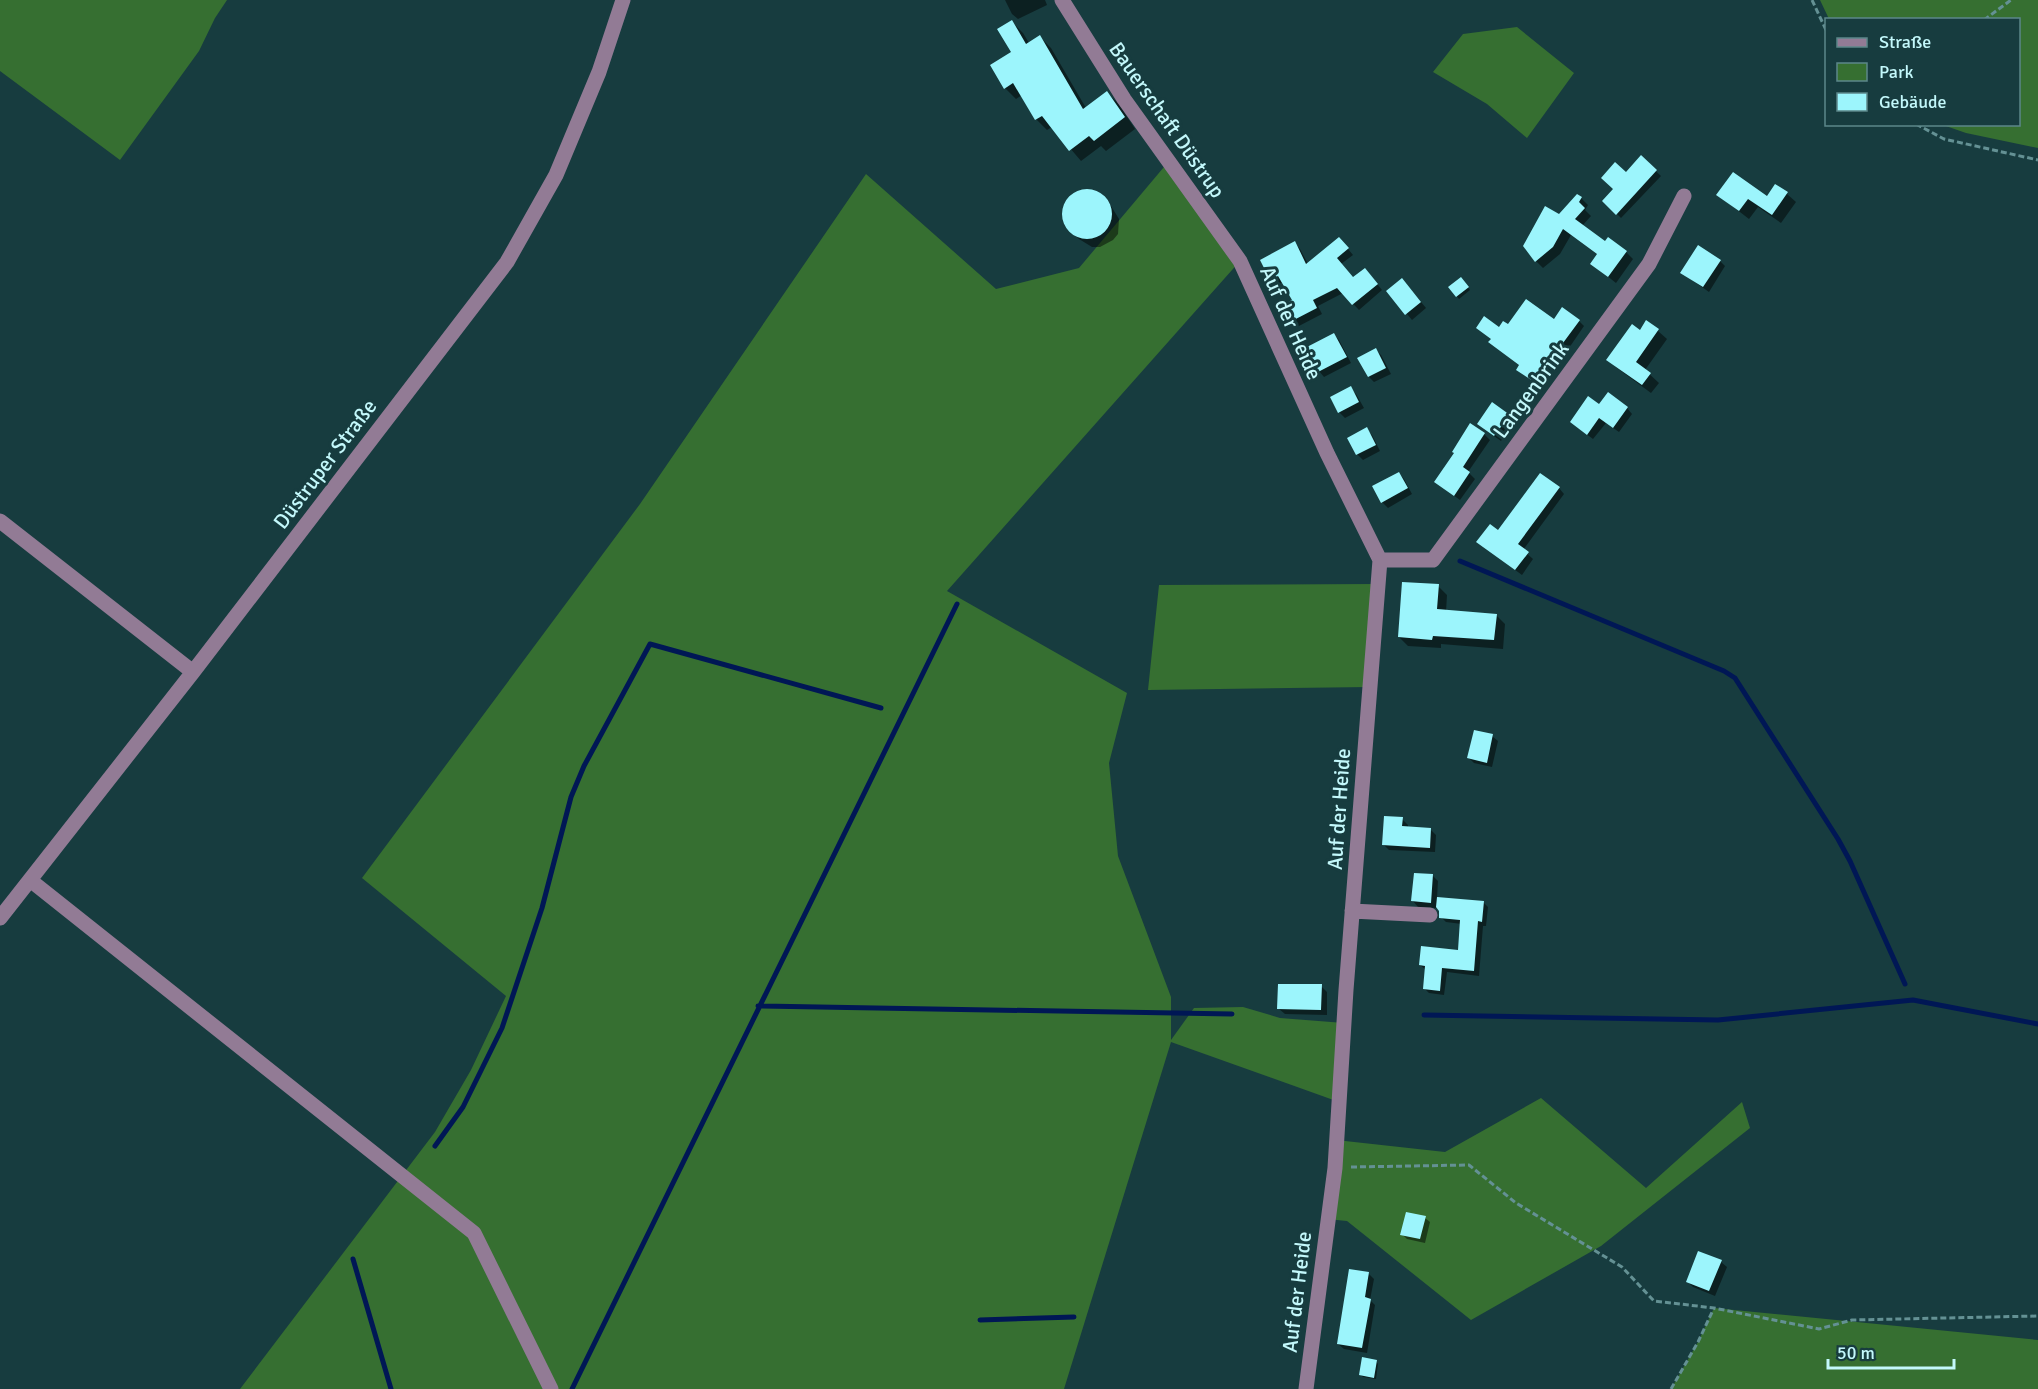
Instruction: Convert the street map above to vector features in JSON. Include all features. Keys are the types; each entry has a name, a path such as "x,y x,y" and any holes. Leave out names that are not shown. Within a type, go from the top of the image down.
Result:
{"street":[{"name":"Düstruper Straße","path":"0,918 193,672 507,261 556,176 599,72 623,0"},
{"name":"Bauerschaft Düstrup","path":"1062,0 1124,99 1240,261"},
{"name":"Langenbrink","path":"1380,560 1433,560 1649,264 1684,196"},
{"name":"Auf der Heide","path":"1240,261 1380,560 1352,911 1335,1168 1306,1389"},
{"path":"0,521 193,672"},
{"path":"30,880 474,1233 551,1389"},
{"path":"1352,911 1430,915"}],"path":[{"path":"1812,0 1825,26"},
{"path":"1987,18 2011,0"},
{"path":"1920,126 1944,139 2038,160"},
{"path":"1335,1168 1469,1165 1516,1203 1622,1267 1654,1301 1714,1308 1819,1329 1852,1320 2038,1316"},
{"path":"1671,1389 1698,1342 1714,1308"}],"green space":[{"path":"0,0 227,0 215,18 199,51 120,160 0,71"},
{"path":"1820,0 2038,0 2038,148 1966,133 1946,126 2020,126 2020,18 1829,18"},
{"path":"1517,27 1574,73 1527,138 1487,104 1433,72 1463,34"},
{"path":"1169,161 1240,261 947,591 1127,693 1109,763 1118,856 1171,997 1171,1040 1194,1008 1243,1007 1280,1018 1344,1023 1339,1102 1171,1042 1064,1389 240,1389 435,1132 471,1070 506,996 362,878 640,504 866,174 996,289 1079,268"},
{"path":"1378,584 1370,687 1148,690 1159,585"},
{"path":"1541,1098 1646,1188 1742,1102 1750,1128 1601,1246 1471,1320 1347,1221 1327,1219 1336,1140 1445,1152"},
{"path":"1714,1308 2038,1340 2038,1389 1671,1389 1698,1342"}],"building":[{"path":"1012,20 1026,44 1040,35 1083,109 1107,91 1125,117 1094,141 1089,136 1069,151 1042,116 1035,120 1013,83 1004,89 990,65 1011,52 997,29"},
{"path":"1641,155 1657,170 1616,215 1602,201 1613,189 1601,178 1615,162 1626,172"},
{"path":"1733,172 1767,196 1775,184 1788,192 1772,215 1748,199 1739,211 1716,195"},
{"path":"1087,189 1096,191 1107,200 1112,214 1110,223 1101,234 1087,239 1078,237 1067,228 1062,214 1064,205 1073,194"},
{"path":"1577,194 1582,197 1579,202 1585,208 1575,219 1605,241 1608,237 1627,251 1608,277 1590,264 1597,254 1563,229 1553,247 1535,262 1523,246 1545,206 1559,214"},
{"path":"1339,237 1349,248 1337,258 1353,277 1365,268 1378,284 1352,305 1337,288 1313,300 1317,308 1290,322 1281,306 1292,300 1278,276 1270,280 1260,260 1295,241 1306,264"},
{"path":"1698,245 1721,260 1703,287 1680,273"},
{"path":"1461,277 1469,287 1456,297 1448,287"},
{"path":"1402,278 1421,302 1405,315 1386,291"},
{"path":"1526,299 1554,319 1562,307 1580,320 1563,343 1560,341 1533,381 1516,370 1519,365 1488,342 1491,339 1476,328 1484,316 1499,327 1503,321 1508,324"},
{"path":"1646,320 1659,329 1636,362 1651,373 1642,385 1606,360 1632,324 1640,330"},
{"path":"1334,333 1347,357 1318,372 1305,348"},
{"path":"1376,348 1386,368 1368,377 1357,358"},
{"path":"1351,386 1359,402 1338,413 1330,397"},
{"path":"1608,392 1628,407 1613,428 1599,418 1587,435 1570,422 1588,396 1599,404"},
{"path":"1492,402 1510,415 1494,436 1477,424"},
{"path":"1470,423 1485,433 1463,467 1470,472 1454,496 1434,482 1454,453 1452,452"},
{"path":"1367,427 1376,445 1356,455 1347,438"},
{"path":"1399,472 1408,488 1381,503 1372,486"},
{"path":"1540,473 1560,487 1518,544 1529,552 1515,570 1476,542 1490,524 1498,530"},
{"path":"1402,582 1439,584 1437,609 1497,614 1494,640 1433,636 1432,640 1398,637"},
{"path":"1474,730 1493,734 1487,763 1467,758"},
{"path":"1384,816 1403,817 1402,826 1431,828 1430,848 1382,845"},
{"path":"1414,873 1433,874 1431,903 1411,901"},
{"path":"1437,897 1484,901 1482,922 1478,921 1474,971 1442,968 1440,991 1423,989 1425,966 1419,965 1421,946 1458,950 1460,920 1439,918 1439,911 1436,907"},
{"path":"1278,984 1322,984 1321,1010 1277,1009"},
{"path":"1406,1212 1426,1216 1420,1239 1400,1235"},
{"path":"1698,1251 1722,1260 1709,1291 1686,1282"},
{"path":"1349,1269 1369,1272 1365,1297 1371,1299 1362,1348 1337,1344"},
{"path":"1362,1357 1377,1360 1374,1378 1359,1375"}],"waterway":[{"path":"1460,561 1724,671 1735,678 1838,839 1905,984"},
{"path":"572,1389 957,604"},
{"path":"435,1146 463,1107 502,1028 542,908 571,797 584,766 650,644 881,708"},
{"path":"1424,1015 1718,1020 1913,1000 2038,1024"},
{"path":"758,1006 1232,1014"},
{"path":"353,1259 391,1389"},
{"path":"980,1320 1074,1317"}]}
